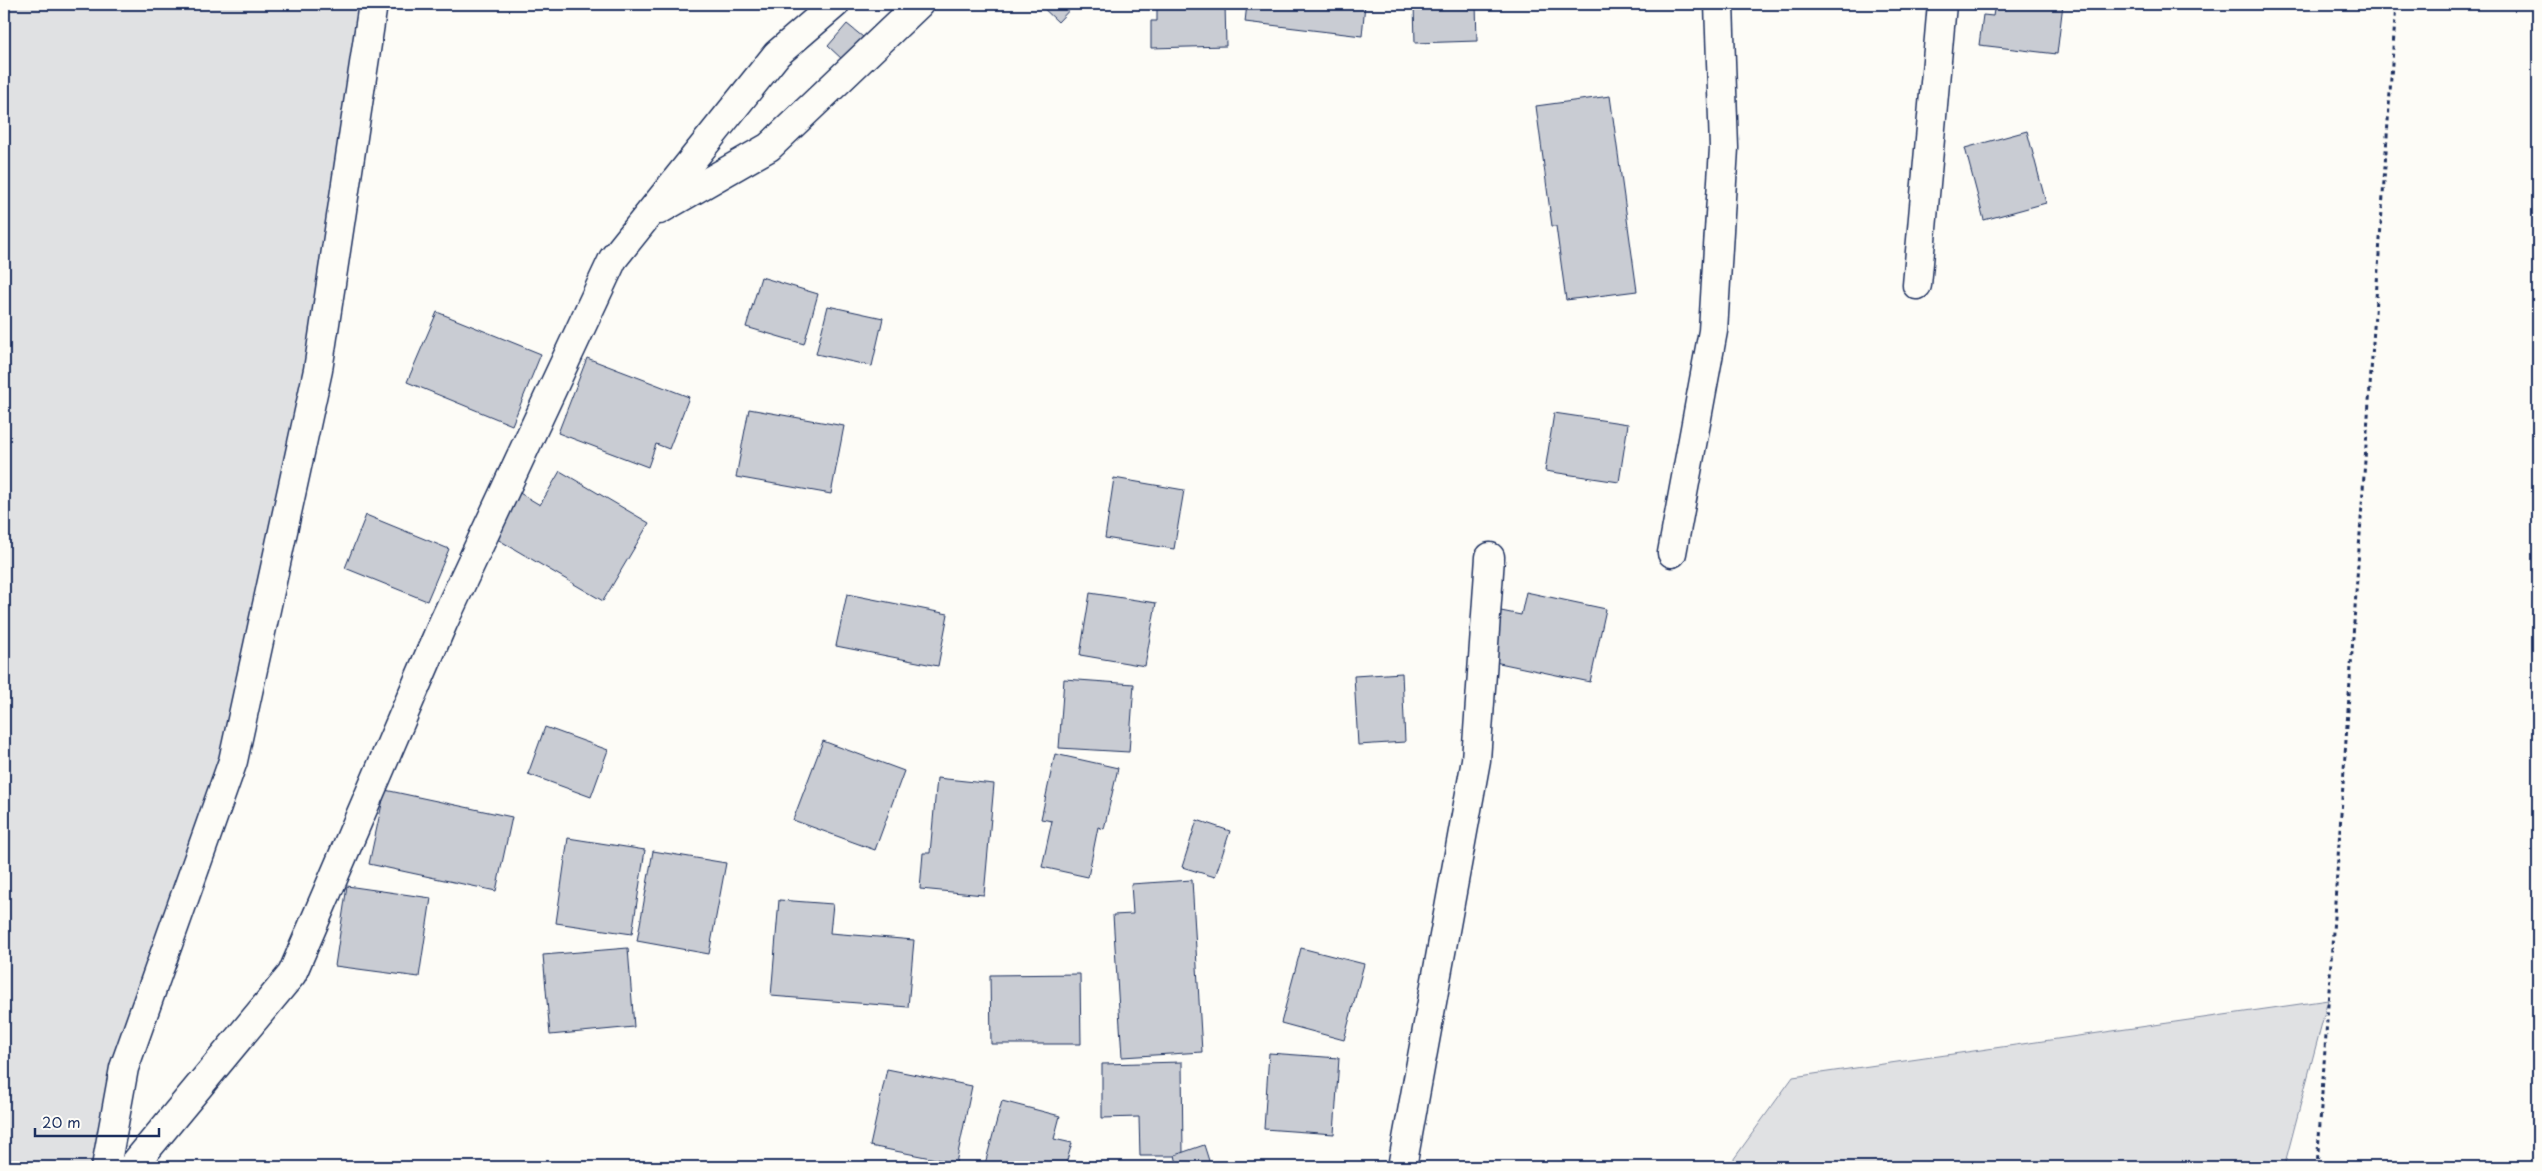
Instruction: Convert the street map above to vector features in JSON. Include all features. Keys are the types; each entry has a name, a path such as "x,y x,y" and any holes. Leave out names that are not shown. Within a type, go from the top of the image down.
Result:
{"street":[{"path":"106,1167 124,1068 233,761 318,370 373,4"},
{"path":"132,1167 292,974 443,623 613,259 777,54 834,4"},
{"path":"646,216 769,147 919,4"},
{"path":"1672,553 1713,331 1724,148 1719,4"},
{"path":"1917,285 1942,4"},
{"path":"1402,1167 1476,760 1490,557"}],"path":[{"path":"2316,1167 2396,4"}],"shaded area":[{"path":"4,4 373,4 233,761 106,1167 4,1167"},
{"path":"2328,1000 2284,1167 1728,1167 1793,1077"}],"building":[{"path":"1039,4 1075,4 1058,22"},
{"path":"1157,4 1225,4 1226,46 1151,48 1151,21 1157,21"},
{"path":"1247,4 1365,4 1362,36 1245,22"},
{"path":"1414,4 1476,4 1477,41 1415,43"},
{"path":"1995,4 2063,4 2057,54 1979,45 1983,15 1993,16"},
{"path":"847,24 863,37 843,60 828,46"},
{"path":"1610,96 1637,291 1566,300 1556,226 1552,226 1536,106"},
{"path":"2027,131 2046,203 1984,220 1965,148"},
{"path":"761,277 818,294 804,344 746,327"},
{"path":"828,306 883,318 872,366 816,354"},
{"path":"437,312 541,354 512,425 407,382"},
{"path":"587,358 689,397 669,449 656,444 648,467 558,433"},
{"path":"749,409 844,426 831,494 736,477"},
{"path":"1554,413 1628,424 1619,482 1545,471"},
{"path":"560,471 649,523 603,601 492,536 518,492 540,505"},
{"path":"1114,478 1184,490 1174,549 1105,538"},
{"path":"366,515 449,549 427,601 345,568"},
{"path":"1526,592 1606,609 1590,682 1485,660 1496,610 1521,615"},
{"path":"1090,593 1156,603 1145,666 1080,655"},
{"path":"847,594 948,614 938,666 836,646"},
{"path":"1402,673 1405,742 1358,745 1354,676"},
{"path":"1064,679 1134,684 1129,752 1059,748"},
{"path":"545,727 608,750 591,797 528,774"},
{"path":"823,741 904,771 875,850 793,820"},
{"path":"1055,754 1118,768 1104,829 1098,827 1088,877 1042,867 1052,821 1041,819"},
{"path":"937,778 994,784 984,895 920,889 923,853 930,853"},
{"path":"385,790 512,817 496,891 369,864"},
{"path":"1197,820 1230,831 1215,877 1182,867"},
{"path":"568,838 645,850 632,934 556,923"},
{"path":"653,851 726,863 709,954 637,941"},
{"path":"1192,880 1202,1052 1122,1057 1113,915 1133,914 1131,884"},
{"path":"347,886 431,898 419,977 335,966"},
{"path":"779,900 833,904 830,933 914,940 908,1007 771,996"},
{"path":"628,948 634,1027 550,1035 543,955"},
{"path":"1301,948 1364,964 1344,1040 1281,1023"},
{"path":"1080,974 1081,1044 991,1044 990,975"},
{"path":"1269,1053 1339,1058 1334,1134 1264,1129"},
{"path":"1182,1062 1183,1156 1140,1156 1139,1117 1102,1118 1102,1064"},
{"path":"887,1069 972,1086 956,1163 870,1146"},
{"path":"1002,1101 1060,1116 1054,1139 1072,1143 1065,1167 998,1167 985,1164"},
{"path":"1204,1145 1211,1167 1167,1167 1177,1164 1175,1155"}]}
